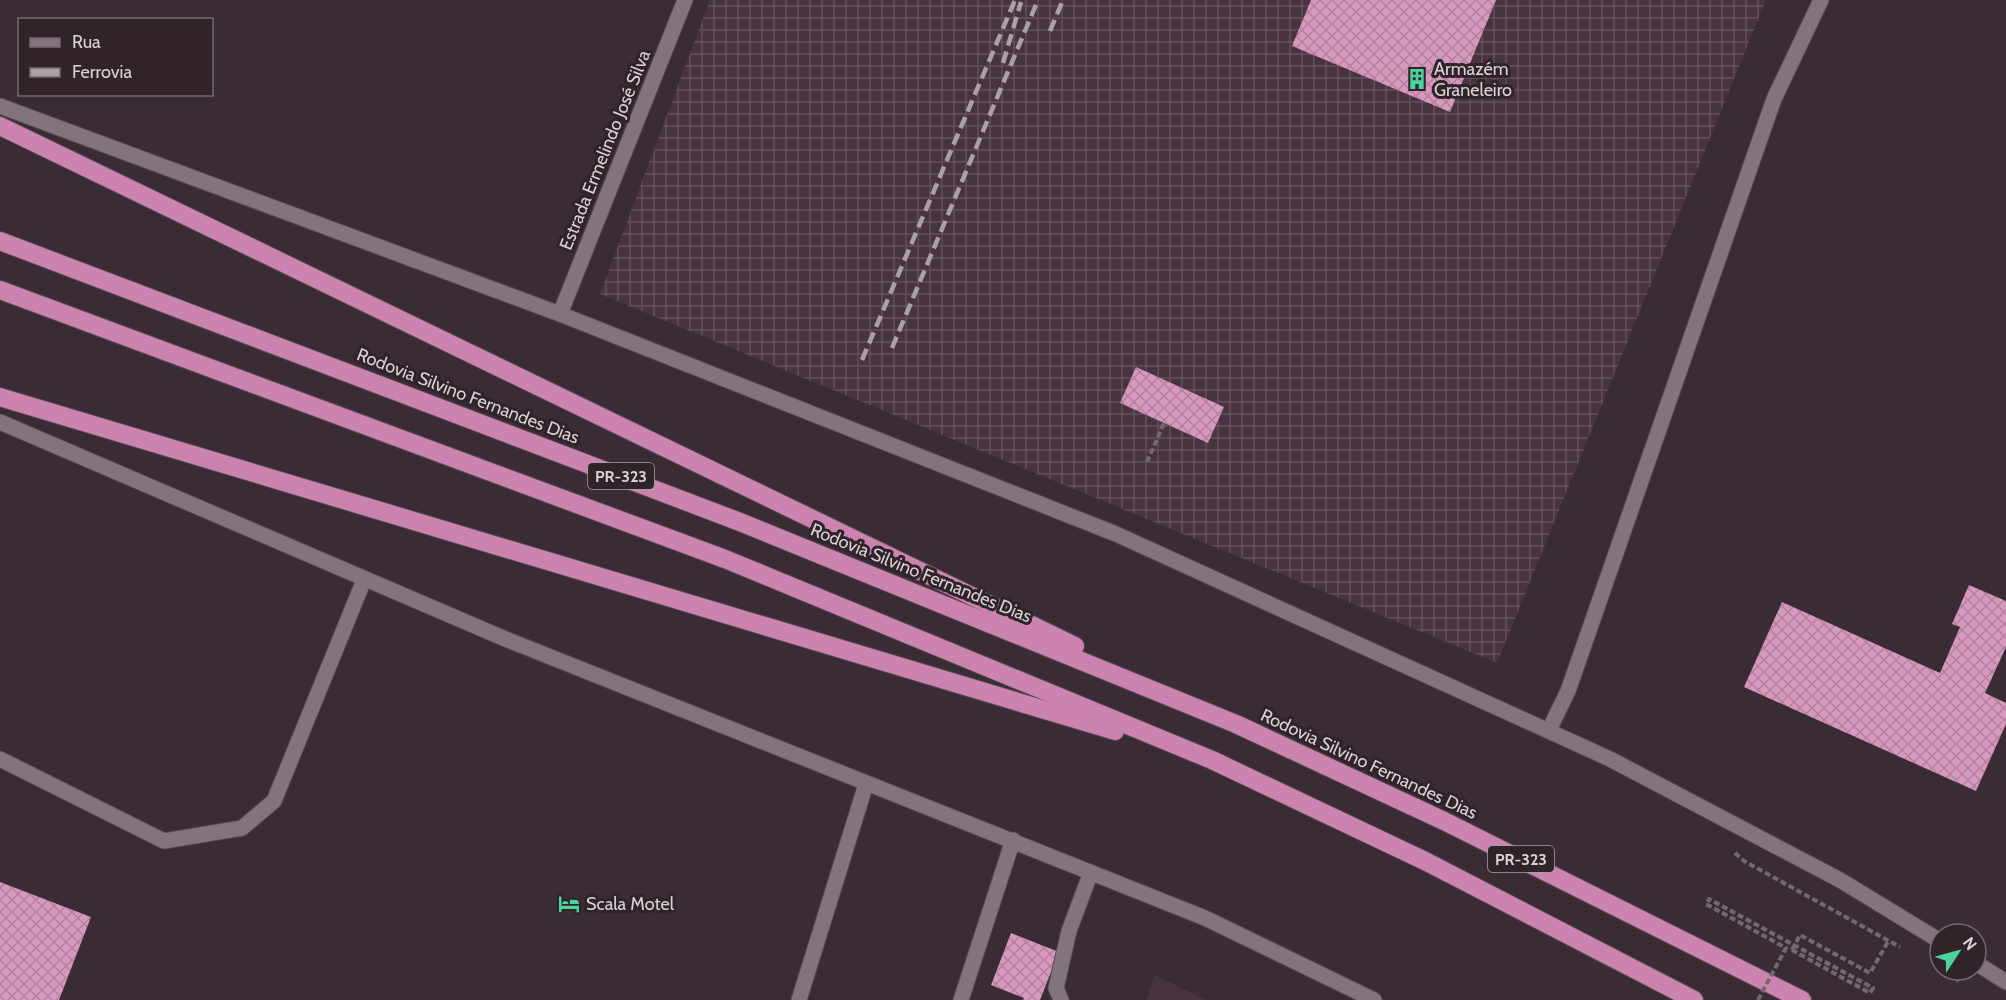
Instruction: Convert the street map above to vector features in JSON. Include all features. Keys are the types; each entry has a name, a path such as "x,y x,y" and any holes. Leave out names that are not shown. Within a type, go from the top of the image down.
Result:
{"highway":[{"path":"0,126 1236,724"},
{"name":"Rodovia Silvino Fernandes Dias","path":"0,241 740,522 1236,724 1444,821 1802,1000"},
{"name":"PR-323","path":"0,290 725,559 1212,760 1425,861 1694,1000"},
{"path":"0,397 1212,760"}],"street":[{"name":"Estrada Ermelindo José Silva","path":"560,314 685,0"},
{"path":"1549,730 1568,691 1774,99 1821,0"},
{"path":"0,106 560,314 1116,534 1610,759 1840,880 1928,934"},
{"path":"0,422 503,638 1205,918 1374,1000"},
{"path":"0,759 164,841 242,828 274,801 364,580"},
{"path":"798,1000 866,784"},
{"path":"961,1000 1013,840"},
{"path":"1061,1000 1056,988 1069,931 1091,872"},
{"path":"1988,971 2006,982"}],"path":[{"path":"1147,462 1164,423"},
{"path":"1758,1000 1786,948 1706,904 1709,899 1873,988 1870,993 1792,950 1800,935 1870,973 1902,918"}],"shaded area":[{"path":"710,0 1766,0 1497,663 600,294"},
{"path":"1155,975 1206,1000 1146,1000"}],"building":[{"name":"Armazém Graneleiro","path":"1311,0 1496,0 1450,112 1292,46"},
{"path":"1136,367 1224,407 1208,443 1120,403"},
{"path":"1969,585 2006,601 2006,647 1985,693 2006,703 2006,724 1976,791 1744,687 1782,602 1940,673 1960,627 1952,624"},
{"path":"0,882 91,917 59,1000 0,1000"},
{"path":"1011,933 1059,952 1040,1000 1023,1000 1024,998 991,985"}],"railway":[{"path":"862,360 1015,0"},
{"path":"892,348 1038,0"},
{"path":"1050,31 1063,0"},
{"path":"1003,63 1021,2"}],"place":[{"name":"Armazém Graneleiro","path":"1417,79"},
{"name":"Scala Motel","path":"569,904"}]}
